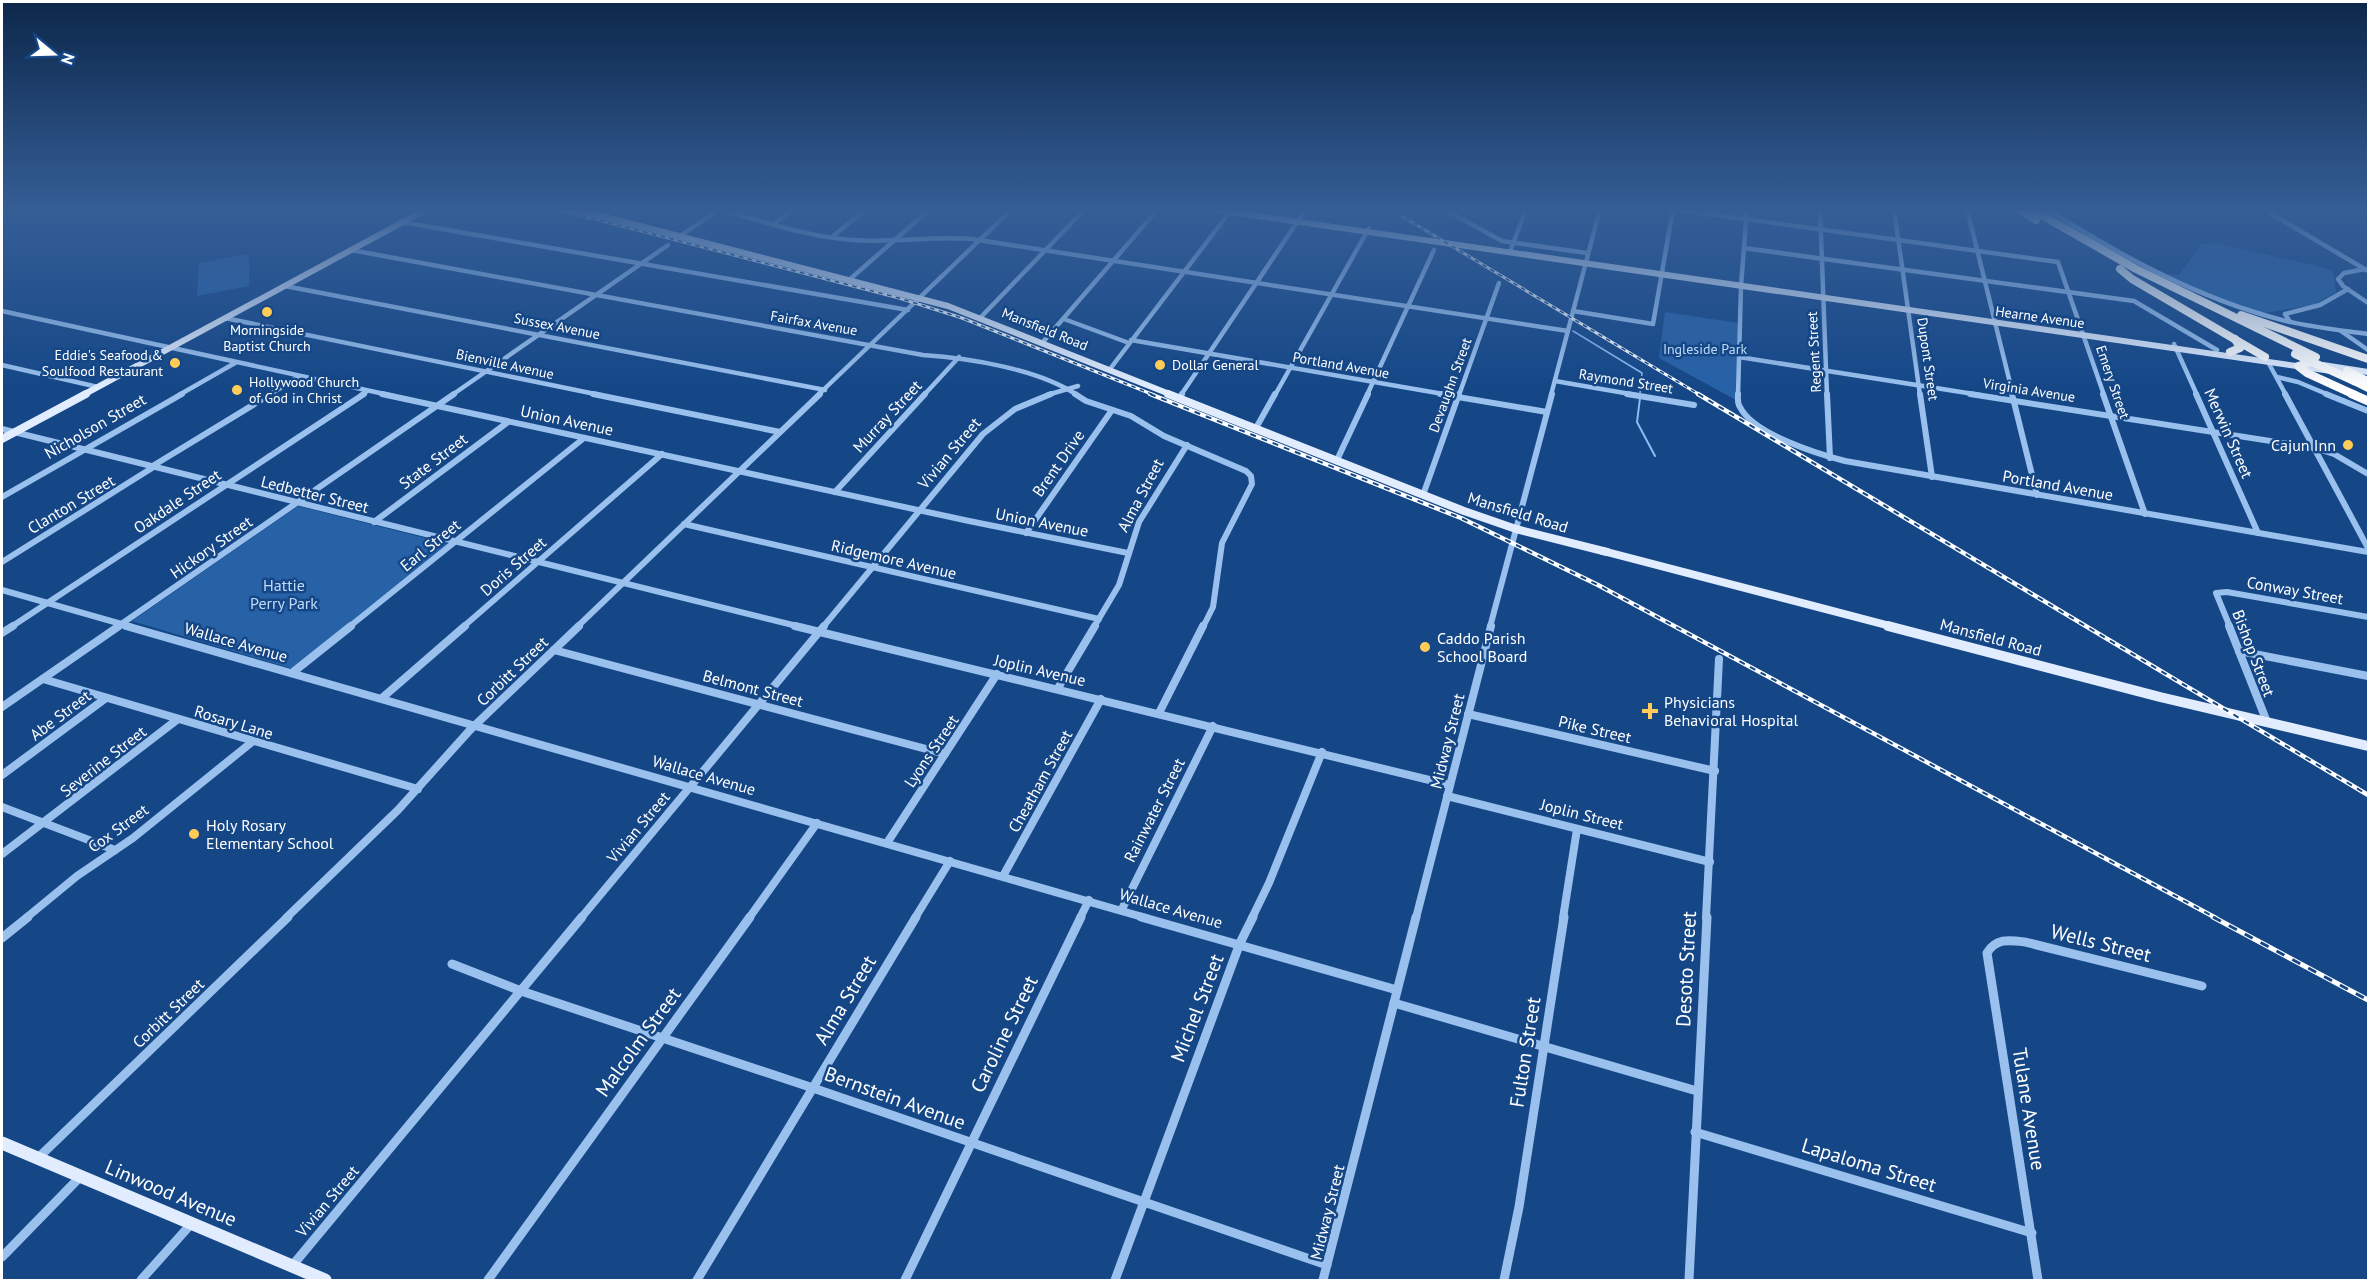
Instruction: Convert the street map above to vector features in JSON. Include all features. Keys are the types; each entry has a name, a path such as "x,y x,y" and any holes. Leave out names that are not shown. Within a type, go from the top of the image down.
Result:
{"highway":[{"path":"2120,269 2267,359"},
{"path":"2120,269 2368,388"},
{"path":"2134,269 2173,290 2316,357 2368,376"},
{"path":"2139,269 2214,305 2368,359"},
{"path":"2230,352 2240,348 2234,339"},
{"path":"2298,366 2308,363"},
{"path":"2298,366 2307,374 2368,401"}],"main road":[{"path":"2,439 316,269"},
{"name":"Mansfield Road","path":"806,269 919,298 980,318 1423,495 1517,527 2098,681 2368,746"},
{"name":"Hearne Avenue","path":"1645,269 2175,346 2308,363 2368,376"},
{"name":"Hearne Avenue","path":"2175,346 2230,352 2298,366 2368,376"},
{"name":"Linwood Avenue","path":"2,1143 326,1281"}],"street":[{"name":"Fairfax Avenue","path":"453,269 923,355 959,357 1033,375 1069,388 1086,402 1137,419 1153,430 1246,471 1251,476 1251,488 1222,543 1213,607 1159,713"},
{"name":"Hickory Street","path":"2,707 634,269"},
{"path":"669,269 908,310"},
{"path":"849,280 862,269"},
{"name":"Corbitt Street","path":"38,1158 418,789 476,725 950,269"},
{"path":"980,318 1027,269"},
{"path":"1042,342 1107,269"},
{"path":"1164,269 1568,331"},
{"path":"1110,369 1186,269"},
{"path":"1180,397 1267,269"},
{"path":"1256,428 1346,269"},
{"path":"1337,460 1425,269"},
{"name":"Midway Street","path":"1323,1281 1583,269"},
{"path":"1573,311 1653,324 1663,269"},
{"path":"1739,357 1743,269"},
{"name":"Regent Street","path":"1823,269 1830,458"},
{"path":"1895,269 2134,302 2156,312 2217,350"},
{"path":"1982,269 2037,495"},
{"name":"Emery Street","path":"2061,269 2145,514"},
{"path":"2152,269 2172,280 2241,308 2290,322 2368,334"},
{"name":"Dupont Street","path":"1903,270 1932,477"},
{"path":"2367,270 2340,275 2338,281 2368,303"},
{"name":"Devaughn Street","path":"1423,495 1499,283"},
{"name":"Sussex Avenue","path":"285,286 825,390"},
{"path":"2290,322 2285,314 2312,308 2348,289"},
{"name":"Union Avenue","path":"2,311 435,407 1128,553"},
{"name":"Bienville Avenue","path":"225,318 780,432"},
{"name":"Portland Avenue","path":"1064,319 1130,342 1547,412"},
{"path":"2341,330 2368,350"},
{"name":"Merwin Street","path":"2175,346 2258,533"},
{"name":"Murray Street","path":"835,492 959,357"},
{"name":"Portland Avenue","path":"1739,357 1739,409 1751,420 1804,448 1830,458 2368,552"},
{"name":"Virginia Avenue","path":"1739,357 2315,448 2334,454 2368,474"},
{"path":"2267,359 2368,548"},
{"name":"Nicholson Street","path":"2,497 235,363"},
{"path":"2,365 98,387"},
{"name":"Clanton Street","path":"2,562 298,377"},
{"path":"2277,377 2298,382 2368,411"},
{"name":"Raymond Street","path":"1555,381 1694,405"},
{"name":"Vivian Street","path":"292,1266 983,434 997,421 1028,402 1078,386"},
{"name":"Oakdale Street","path":"2,633 366,392"},
{"name":"Brent Drive","path":"1026,533 1112,410"},
{"name":"State Street","path":"374,522 508,422"},
{"name":"Ledbetter Street","path":"2,429 622,584"},
{"name":"Earl Street","path":"292,673 584,438"},
{"name":"Alma Street","path":"1058,688 1123,576 1139,522 1187,446"},
{"name":"Doris Street","path":"382,698 662,454"},
{"name":"Ridgemore Avenue","path":"684,524 1099,619"},
{"name":"Joplin Avenue","path":"622,584 1322,752 1450,785"},
{"name":"Wallace Avenue","path":"2,590 1122,909 1397,990"},
{"name":"Conway Street","path":"2216,593 2227,592 2368,617"},
{"name":"Bishop Street","path":"2216,593 2266,722"},
{"name":"Belmont Street","path":"554,650 945,754"},
{"path":"2239,651 2368,676"},
{"name":"Desoto Street","path":"1689,1281 1719,659"},
{"name":"Lyons Street","path":"886,843 997,674"},
{"name":"Rosary Lane","path":"43,679 418,789"},
{"name":"Abe Street","path":"2,775 106,698"},
{"name":"Cheatham Street","path":"1003,876 1101,699"},
{"name":"Pike Street","path":"1468,714 1715,771"},
{"name":"Severine Street","path":"2,854 178,719"},
{"name":"Rainwater Street","path":"1122,909 1213,726"},
{"name":"Cox Street","path":"2,938 77,876 142,832 252,742"},
{"name":"Michel Street","path":"1115,1281 1240,944 1269,883 1322,752"},
{"name":"Joplin Street","path":"1447,796 1710,862"},
{"path":"2,807 115,850"},
{"name":"Malcolm Street","path":"488,1281 817,823"},
{"name":"Fulton Street","path":"1504,1281 1519,1207 1577,829"},
{"name":"Alma Street","path":"697,1281 950,861"},
{"name":"Caroline Street","path":"905,1281 1089,900"},
{"name":"Wells Street","path":"1992,945 2005,940 2025,942 2202,986"},
{"name":"Tulane Avenue","path":"1992,945 1987,953 1987,962 2038,1281"},
{"name":"Bernstein Avenue","path":"452,964 521,991 813,1088 1327,1265"},
{"path":"1394,1003 1697,1092"},
{"name":"Lapaloma Street","path":"1695,1132 2032,1233"},
{"path":"2,1257 81,1176"},
{"path":"141,1281 192,1223"}],"green space":[{"path":"199,269 249,269 249,286 197,296"},
{"path":"2183,269 2327,269 2333,272 2336,292 2314,305 2264,313 2199,290 2167,274 2179,275"},
{"name":"Ingleside Park","path":"1665,312 1738,323 1736,400 1659,358"},
{"name":"Hattie Perry Park","path":"298,506 449,544 293,669 132,621"}],"waterway":[{"path":"1573,331 1642,373 1640,393"},
{"path":"1640,398 1637,422 1655,456"}],"railway":[{"path":"787,269 899,298 962,318 1154,395"},
{"path":"1490,269 1700,395"},
{"path":"1150,394 1461,518 1598,585 2216,918"},
{"path":"1698,394 2368,795"},
{"path":"2213,917 2368,1000"}],"place":[{"name":"Morningside Baptist Church","path":"267,312"},
{"name":"Eddie's Seafood & Soulfood Restaurant","path":"175,363"},
{"name":"Dollar General","path":"1160,365"},
{"name":"Hollywood Church of God in Christ","path":"237,390"},
{"name":"Cajun Inn","path":"2348,445"},
{"name":"Caddo Parish School Board","path":"1425,647"},
{"name":"Physicians Behavioral Hospital","path":"1650,711"},
{"name":"Holy Rosary Elementary School","path":"194,834"}]}
